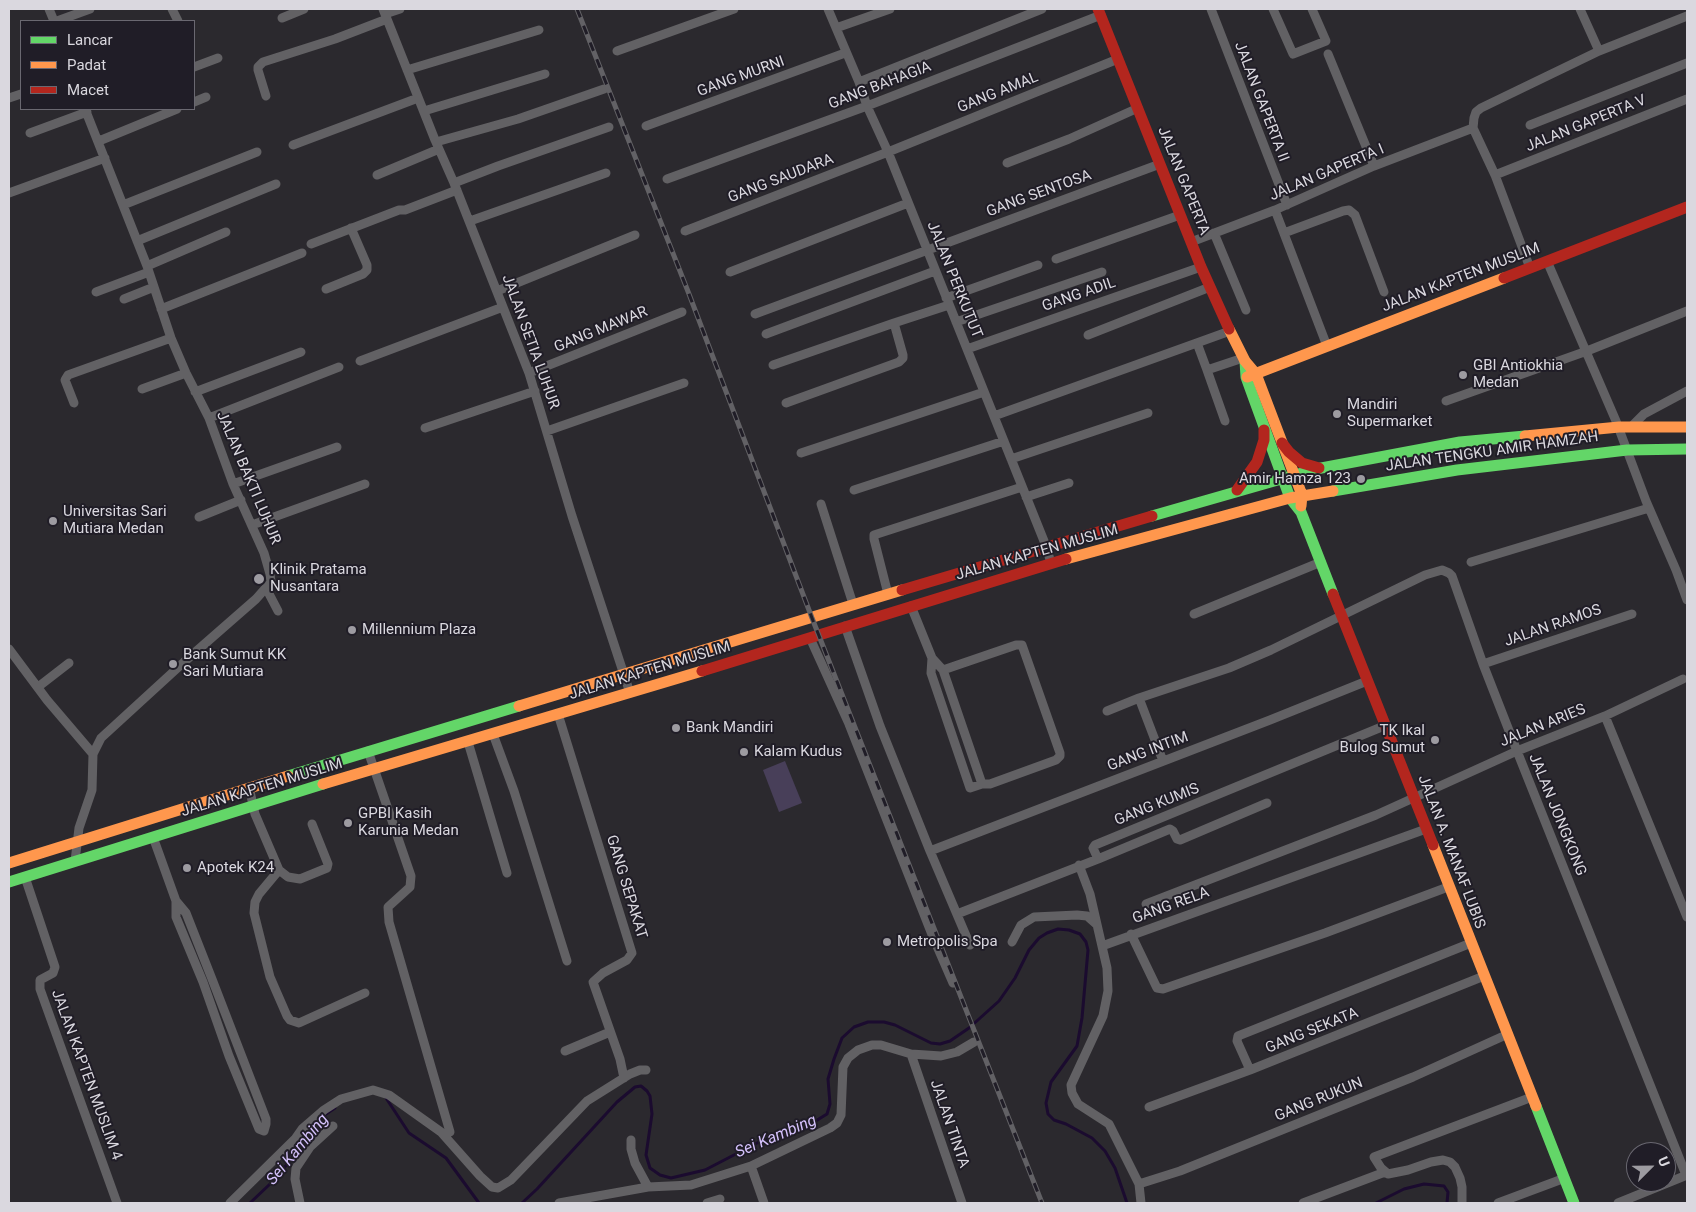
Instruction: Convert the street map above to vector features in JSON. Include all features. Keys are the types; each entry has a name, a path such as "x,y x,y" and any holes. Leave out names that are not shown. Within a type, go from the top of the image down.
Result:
{"main road":[{"name":"JALAN GAPERTA","path":"1099,12 1201,267 1295,475 1296,497"},
{"name":"JALAN KAPTEN MUSLIM","path":"1251,376 1687,208"},
{"name":"JALAN GAPERTA","path":"1251,376 1264,430 1282,478 1296,497"},
{"name":"JALAN TENGKU AMIR HAMZAH","path":"1295,475 1321,468 1460,442 1631,427 1687,427"},
{"path":"1237,490 1257,462 1263,445 1264,430"},
{"path":"1282,443 1289,452 1302,462 1321,468"},
{"name":"JALAN TENGKU AMIR HAMZAH","path":"1296,497 1457,470 1627,450 1687,449"},
{"name":"JALAN KAPTEN MUSLIM","path":"9,862 368,751 625,676 853,604 1237,490 1295,475"},
{"name":"JALAN KAPTEN MUSLIM","path":"9,882 153,836 630,693 1051,563 1296,497"},
{"name":"JALAN A. MANAF LUBIS","path":"1296,497 1384,726 1414,797 1574,1203"}],"street":[{"path":"58,20 90,9"},
{"path":"282,18 304,9"},
{"path":"266,96 258,70 258,67 263,62 335,39 385,14 400,9"},
{"path":"617,50 734,9"},
{"name":"JALAN PERKUTUT","path":"828,9 948,301 1046,546 1051,563"},
{"path":"836,28 890,9"},
{"path":"859,82 1042,9"},
{"name":"JALAN GAPERTA II","path":"1211,9 1287,205"},
{"path":"1274,9 1293,54 1326,40 1312,9"},
{"path":"1580,9 1599,51"},
{"name":"GANG BAHAGIA","path":"667,179 867,106 1099,12"},
{"name":"JALAN SETIA LUHUR","path":"385,14 470,221 529,373 572,516 630,693"},
{"path":"1530,268 1495,175 1473,128 1474,118 1481,108 1599,51 1685,14"},
{"path":"407,70 539,30"},
{"name":"GANG MURNI","path":"646,126 846,53"},
{"path":"1328,54 1374,166"},
{"path":"195,67 218,58"},
{"name":"GANG AMAL","path":"888,152 1118,59"},
{"path":"1530,125 1687,63"},
{"path":"424,111 546,74"},
{"path":"376,175 438,145 604,89"},
{"path":"195,102 206,97"},
{"path":"292,145 418,98"},
{"name":"JALAN GAPERTA V","path":"1495,175 1687,99"},
{"path":"1007,162 1138,108"},
{"path":"30,133 86,110"},
{"name":"JALAN BAKTI LUHUR","path":"86,110 148,269 171,338 209,418 233,484 264,553 271,582 266,588"},
{"path":"99,141 175,110"},
{"path":"311,244 399,210 412,208 498,166 609,128"},
{"name":"JALAN GAPERTA I","path":"1191,242 1276,210 1374,166 1473,128"},
{"path":"123,205 256,152"},
{"name":"GANG SAUDARA","path":"685,231 888,152"},
{"path":"9,193 105,158"},
{"name":"GANG SENTOSA","path":"756,314 1160,164"},
{"path":"470,221 606,173"},
{"path":"137,241 276,184"},
{"path":"730,272 908,203"},
{"path":"1276,210 1327,346"},
{"path":"1284,233 1350,210 1355,215 1384,292"},
{"path":"1056,259 1180,215"},
{"path":"326,290 363,274 367,270 368,265 351,228"},
{"path":"96,292 226,232"},
{"path":"1214,233 1246,310"},
{"path":"497,291 636,235"},
{"path":"161,309 302,253"},
{"path":"1547,261 1619,428 1649,508 1687,600"},
{"path":"773,365 894,323 1038,265"},
{"name":"GANG ADIL","path":"967,349 1201,267"},
{"path":"766,334 935,271"},
{"path":"956,322 1102,272"},
{"path":"124,299 154,287"},
{"path":"1088,335 1210,287"},
{"path":"360,361 503,307"},
{"path":"1446,401 1587,351 1687,311"},
{"name":"GANG MAWAR","path":"529,373 682,312"},
{"path":"786,403 899,362 903,355 894,323"},
{"path":"994,416 1230,331"},
{"path":"74,403 65,380 68,374 171,338"},
{"path":"1197,343 1225,421"},
{"path":"195,392 301,352"},
{"path":"1207,370 1244,360"},
{"path":"209,418 339,367"},
{"path":"142,389 186,373"},
{"path":"547,431 684,383"},
{"path":"425,428 534,391"},
{"path":"801,453 984,392"},
{"path":"1631,427 1644,414 1687,392"},
{"path":"1011,459 1148,413"},
{"path":"854,490 1004,441"},
{"path":"233,484 337,446"},
{"path":"1026,497 1069,483"},
{"path":"252,525 365,484"},
{"path":"888,594 874,535 1022,487"},
{"path":"199,517 241,500"},
{"path":"821,504 853,604"},
{"path":"1471,562 1649,508"},
{"path":"1194,614 1321,562"},
{"name":"JALAN JONGKONG","path":"1342,616 1425,575 1442,570 1452,576 1516,751 1686,1175"},
{"path":"1676,570 1687,573"},
{"path":"75,861 79,828 92,790 93,754 101,738 266,588 278,610"},
{"path":"911,606 932,658 943,670 982,784"},
{"name":"JALAN RAMOS","path":"1483,664 1632,614"},
{"path":"1107,711 1237,664 1342,616"},
{"path":"845,626 880,726 934,849 970,945"},
{"path":"810,638 848,724 932,937 953,984"},
{"path":"932,658 931,673 970,788 982,784 990,784 1056,760 1060,756 1024,646 1016,645 943,670"},
{"path":"9,649 93,754"},
{"path":"38,687 69,663"},
{"name":"JALAN ARIES","path":"1146,904 1376,814 1516,751 1605,716 1683,679"},
{"name":"GANG INTIM","path":"934,849 1367,681"},
{"path":"1140,698 1163,761"},
{"path":"942,707 954,703"},
{"name":"GANG SEPAKAT","path":"558,714 632,953 627,960 603,973 593,982 620,1059 624,1078"},
{"path":"1605,716 1687,917"},
{"name":"GANG KUMIS","path":"1098,859 1094,848 1095,845 1384,726"},
{"path":"492,734 514,791 567,961"},
{"path":"954,741 966,737"},
{"path":"468,742 507,873"},
{"path":"368,751 411,876 410,887 388,907 389,922 450,1132"},
{"path":"961,764 974,760"},
{"path":"250,787 253,806 279,870 288,877 300,879 327,868 328,864 312,824"},
{"path":"957,914 1170,829 1177,839 1180,840 1267,803"},
{"name":"GANG RELA","path":"1426,829 1279,883 1131,934 1156,986 1163,989 1448,887"},
{"path":"153,836 176,902 176,917 203,982 229,1056 260,1129 264,1131 266,1119 212,978 186,913 176,902"},
{"path":"1079,865 1090,894 1102,946 1107,968 1108,991 1103,1016 1071,1085 1072,1093 1078,1104 1109,1124 1139,1184 1141,1203"},
{"path":"279,870 259,894 255,902 254,913 270,977 287,1016 290,1020 299,1023 365,993"},
{"name":"JALAN KAPTEN MUSLIM 4","path":"25,877 55,967 53,972 40,980 40,989 118,1203"},
{"path":"1012,942 1021,925 1034,917 1083,915 1096,924"},
{"path":"1102,946 1131,934"},
{"path":"1250,1070 1237,1040 1238,1036 1470,943"},
{"name":"GANG SEKATA","path":"1149,1107 1250,1070 1484,976"},
{"path":"203,982 212,978"},
{"path":"565,1051 610,1032"},
{"name":"GANG RUKUN","path":"1139,1184 1180,1171 1413,1077 1508,1034"},
{"path":"559,1203 648,1187 691,1185 751,1166 837,1124 841,1116 843,1068 848,1058 858,1050 872,1045 881,1045 911,1054 941,1056 957,1052 974,1042"},
{"path":"229,1056 240,1052"},
{"name":"JALAN TINTA","path":"911,1054 962,1203"},
{"path":"230,1203 302,1129 324,1110 341,1099 373,1090 389,1094 441,1132 492,1188 498,1188 511,1180 598,1093 640,1070 646,1070"},
{"path":"1462,1203 1462,1187 1456,1167 1450,1162 1443,1160 1391,1174 1385,1172 1374,1157 1532,1097"},
{"path":"300,1203 295,1179 296,1168 310,1148 333,1126"},
{"path":"631,1140 631,1149 635,1163 648,1187"},
{"path":"751,1166 764,1203"},
{"path":"1303,1203 1385,1172"},
{"path":"1618,1203 1686,1175"},
{"path":"1498,1203 1565,1178"},
{"path":"706,1203 720,1199"}],"shaded area":[{"path":"785,761 802,803 779,812 763,770"}],"waterway":[{"name":"Sei Kambing","path":"522,1203 617,1102 635,1087 641,1086 650,1096 652,1114 646,1155 650,1168 660,1175 671,1178 705,1170 759,1142 814,1122 827,1114 830,1104 828,1079 834,1059 842,1038 854,1027 868,1022 884,1022 895,1025 931,1043 940,1044 950,1041 969,1028 999,1001 1015,978 1029,950 1039,938 1058,929 1080,934 1086,942 1088,950 1082,1018 1077,1046 1051,1082 1046,1103 1048,1114 1054,1120 1066,1124 1092,1138 1105,1151 1115,1168 1127,1203"},
{"name":"Sei Kambing","path":"386,1098 409,1133 446,1158 479,1203"},
{"name":"Sei Kambing","path":"250,1203 290,1161 311,1129 323,1116 335,1108"},
{"name":"Sei Kambing","path":"1376,1203 1404,1189 1424,1184 1444,1186 1448,1192 1447,1203"}],"railway":[{"path":"577,9 689,294 812,618 1042,1203"}],"traffic: fast":[{"path":"1245,361 1246,377 1290,498 1301,512 1333,594"},
{"path":"1152,516 1316,469 1460,442 1525,436"},
{"path":"1333,491 1457,470 1627,450 1687,449"},
{"path":"288,776 519,706"},
{"path":"9,882 323,784"},
{"path":"1536,1106 1574,1203"}],"traffic: slow":[{"path":"1247,377 1504,278"},
{"path":"1229,329 1245,361 1256,374 1302,495 1301,506"},
{"path":"1525,436 1619,427 1687,427"},
{"path":"1066,559 1290,498 1333,491"},
{"path":"519,706 902,590"},
{"path":"323,784 702,671"},
{"path":"9,863 288,776"},
{"path":"1433,845 1536,1106"}],"traffic: jam":[{"path":"1098,9 1201,267 1229,329"},
{"path":"1504,278 1687,207"},
{"path":"1237,490 1257,462 1264,440 1264,430"},
{"path":"1282,443 1302,463 1319,468"},
{"path":"902,590 1152,516"},
{"path":"702,671 1066,559"},
{"path":"1333,594 1433,845"}],"place":[{"name":"GBI Antiokhia Medan","path":"1463,375"},
{"name":"Mandiri Supermarket","path":"1337,414"},
{"name":"Amir Hamza 123","path":"1361,479"},
{"name":"Universitas Sari Mutiara Medan","path":"53,521"},
{"name":"Klinik Pratama Nusantara","path":"259,579"},
{"name":"Millennium Plaza","path":"352,630"},
{"name":"Bank Sumut KK Sari Mutiara","path":"173,664"},
{"name":"Bank Mandiri","path":"676,728"},
{"name":"TK Ikal Bulog Sumut","path":"1435,740"},
{"name":"Kalam Kudus","path":"744,752"},
{"name":"GPBI Kasih Karunia Medan","path":"348,823"},
{"name":"Apotek K24","path":"187,868"},
{"name":"Metropolis Spa","path":"887,942"}]}
